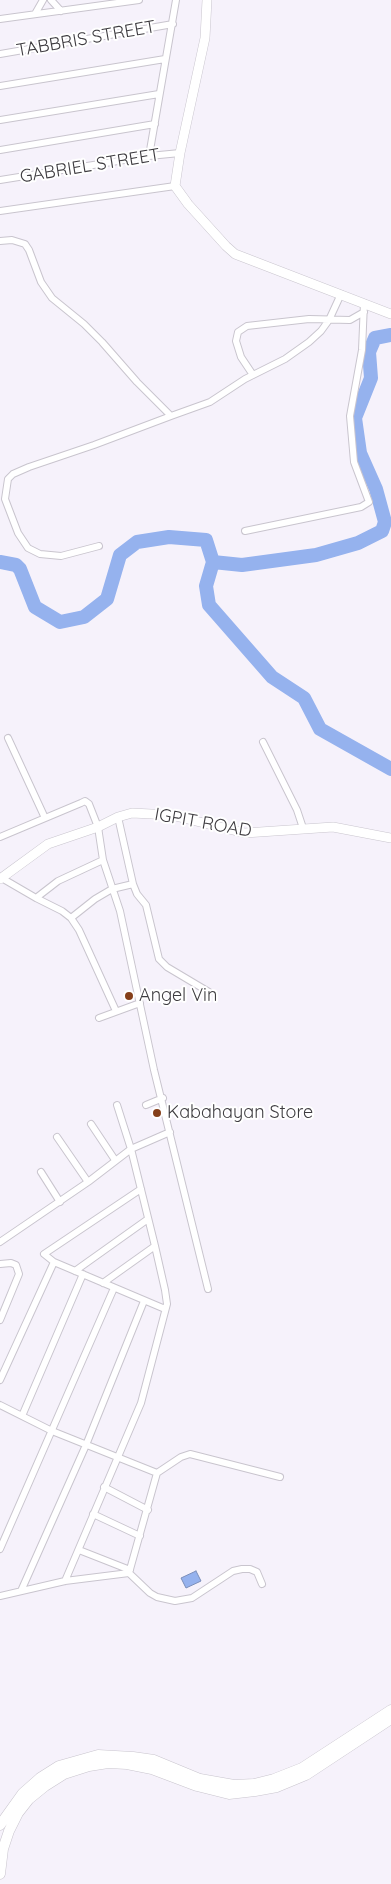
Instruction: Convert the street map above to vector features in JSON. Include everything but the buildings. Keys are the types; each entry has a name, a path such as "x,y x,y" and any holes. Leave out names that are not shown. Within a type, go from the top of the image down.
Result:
{"main road":[{"path":"0,1825 23,1793 40,1778 59,1766 98,1755 133,1756 154,1760 200,1779 234,1785 254,1784 302,1768 391,1710"},
{"path":"0,1874 3,1849 8,1831 18,1813 29,1799 44,1786 64,1774 89,1766 108,1763 127,1764 152,1769 197,1786 229,1794 277,1788 306,1775 391,1719"}],"street":[{"path":"35,14 43,0"},
{"path":"51,0 61,11"},
{"path":"0,19 139,0"},
{"path":"149,156 176,0"},
{"path":"208,0 205,38 180,153 175,186 219,239 235,254 341,294 364,307 391,314"},
{"name":"TABBRIS STREET","path":"0,54 173,24"},
{"path":"0,86 165,59"},
{"path":"0,120 159,94"},
{"path":"0,150 155,124"},
{"name":"GABRIEL STREET","path":"0,180 149,156 180,153"},
{"path":"0,211 175,186"},
{"path":"0,241 12,240 25,244 41,282 52,298 90,330 154,401 171,416"},
{"path":"99,546 62,556 40,554 28,548 18,533 5,499 8,479 13,474 29,467 94,446 210,402 253,375 285,359 309,342 329,320 341,294"},
{"path":"253,375 241,357 236,342 238,332 247,326 309,319 350,320 364,307"},
{"path":"245,531 361,507 369,502 354,462 350,416 362,350 364,307"},
{"path":"8,738 45,818"},
{"path":"263,742 297,810 303,828"},
{"path":"0,837 85,801 89,804 98,827 103,860 120,911 154,1070 163,1098 208,1289"},
{"name":"IGPIT ROAD","path":"0,878 48,844 132,813 171,815 245,833 333,827 391,838"},
{"path":"118,818 133,884 137,894 146,905 159,959 167,967 209,992"},
{"path":"36,898 58,881 103,860"},
{"path":"0,878 62,911 71,918 116,1011"},
{"path":"71,918 95,899 112,889 133,884"},
{"path":"99,1018 140,1003"},
{"path":"146,1105 163,1098"},
{"path":"65,1581 145,1392 167,1298 131,1149 117,1105"},
{"path":"91,1124 115,1160"},
{"path":"0,1242 60,1202 131,1149 170,1132"},
{"path":"57,1137 88,1182"},
{"path":"41,1172 60,1202"},
{"path":"141,1189 45,1252 45,1256 54,1262 165,1309"},
{"path":"75,1271 148,1219"},
{"path":"104,1283 155,1246"},
{"path":"0,1380 54,1262"},
{"path":"0,1264 11,1263 16,1266 19,1274 0,1320"},
{"path":"22,1416 83,1274"},
{"path":"0,1549 114,1288"},
{"path":"20,1591 86,1445 144,1301"},
{"path":"0,1405 52,1431 157,1473"},
{"path":"129,1572 157,1473 181,1457 190,1454 280,1477"},
{"path":"104,1487 148,1510"},
{"path":"93,1514 140,1536"},
{"path":"78,1550 129,1572 150,1594 175,1601 192,1598 215,1585 233,1571 242,1569 250,1569 257,1572 262,1584"},
{"path":"0,1596 65,1581 129,1572"}],"water":[{"path":"196,1571 201,1581 186,1588 181,1578"}],"waterway":[{"path":"213,562 242,565 316,555 358,543 382,531 385,522 376,489 360,453 355,418 371,378 369,352 375,338 391,335"},
{"path":"0,562 16,565 20,569 35,607 60,622 84,617 107,599 120,555 137,542 169,537 206,540 213,562 206,586 209,605 272,677 304,698 320,729 391,769"}],"place":[{"name":"Angel Vin","path":"129,996"},
{"name":"Kabahayan Store","path":"157,1113"}]}
